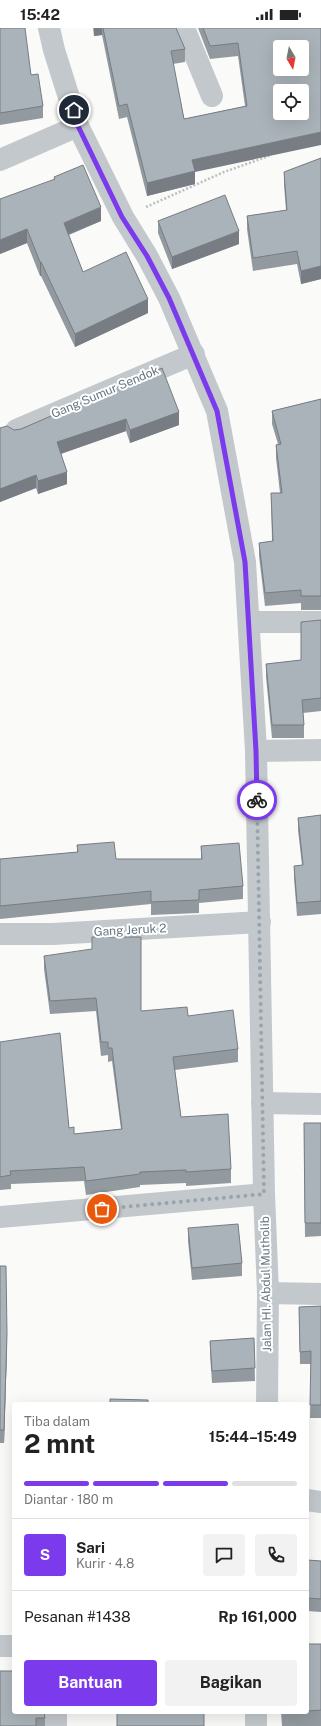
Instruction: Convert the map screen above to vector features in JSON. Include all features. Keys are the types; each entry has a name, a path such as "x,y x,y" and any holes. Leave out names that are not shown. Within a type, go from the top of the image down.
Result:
{"street":[{"name":"Jalan HI. Abdul Mutholib","path":"49,28 54,50 78,126 122,217 147,256 169,298 217,411 245,562 256,751 264,1194 268,1293 267,1402"},
{"path":"184,28 212,96"},
{"path":"0,160 78,126"},
{"name":"Gang Sumur Sendok","path":"16,430 194,354"},
{"path":"249,622 321,622"},
{"path":"256,751 321,750"},
{"name":"Gang Jeruk 2","path":"0,934 54,934 260,922"},
{"path":"262,1103 321,1104"},
{"path":"0,1217 264,1194"},
{"path":"268,1293 321,1294"},
{"path":"309,1500 321,1502"},
{"path":"0,1646 12,1646"},
{"path":"56,1714 56,1726"},
{"path":"256,1714 256,1726"}],"path":[{"path":"122,217 224,172 275,154"}],"building":[{"path":"0,28 25,28 31,75 38,74 43,106 0,113"},
{"path":"103,28 176,28 185,49 171,51 184,119 247,106 238,43 210,46 203,28 321,28 321,132 192,160 195,171 147,183 127,104 119,106"},
{"path":"321,158 321,266 301,271 297,251 253,258 247,216 287,210 284,172"},
{"path":"83,165 101,207 64,223 83,272 126,252 148,299 75,334 40,262 27,229 0,240 0,199 55,179 54,177"},
{"path":"225,195 239,231 172,257 158,221"},
{"path":"162,368 179,412 130,430 126,419 57,442 67,472 38,481 36,475 0,489 0,428 7,426 14,430 21,429"},
{"path":"321,399 321,596 301,596 301,590 265,593 259,543 273,541 271,493 282,493 276,445 281,444 272,411"},
{"path":"321,620 321,698 302,700 304,725 272,725 266,664 301,660 301,622"},
{"path":"321,815 321,901 297,903 294,866 303,865 298,818"},
{"path":"114,842 116,859 202,859 201,846 239,843 243,886 199,890 199,900 151,902 151,891 0,906 0,859 78,852 77,845"},
{"path":"92,937 141,937 141,1011 187,1007 188,1016 233,1010 238,1049 173,1057 181,1117 228,1114 231,1169 186,1172 186,1170 140,1172 140,1174 86,1181 84,1167 10,1171 11,1175 0,1177 0,1042 60,1033 69,1128 74,1127 74,1134 122,1129 112,1048 108,1048 108,1042 101,1042 96,998 50,1001 44,956 92,949"},
{"path":"304,1123 321,1123 321,1223 305,1223"},
{"path":"238,1224 242,1263 192,1268 188,1228"},
{"path":"0,1266 6,1266 7,1334 4,1430 0,1430"},
{"path":"321,1306 321,1405 310,1405 311,1351 300,1352 299,1307"},
{"path":"254,1338 255,1368 212,1371 210,1341"},
{"path":"110,1399 148,1400 148,1402 110,1402"},
{"path":"309,1560 321,1561 321,1599 309,1598"},
{"path":"309,1644 321,1644 321,1710 309,1711"},
{"path":"0,1671 12,1671 12,1714 44,1714 45,1718 36,1718 36,1726 0,1726"},
{"path":"117,1714 204,1714 204,1726 117,1726"}],"way so far":[{"path":"102,1209 264,1194 257,800"}],"route":[{"path":"74,110 78,126 122,217 147,256 169,298 217,411 245,562 256,751 257,800"}]}
